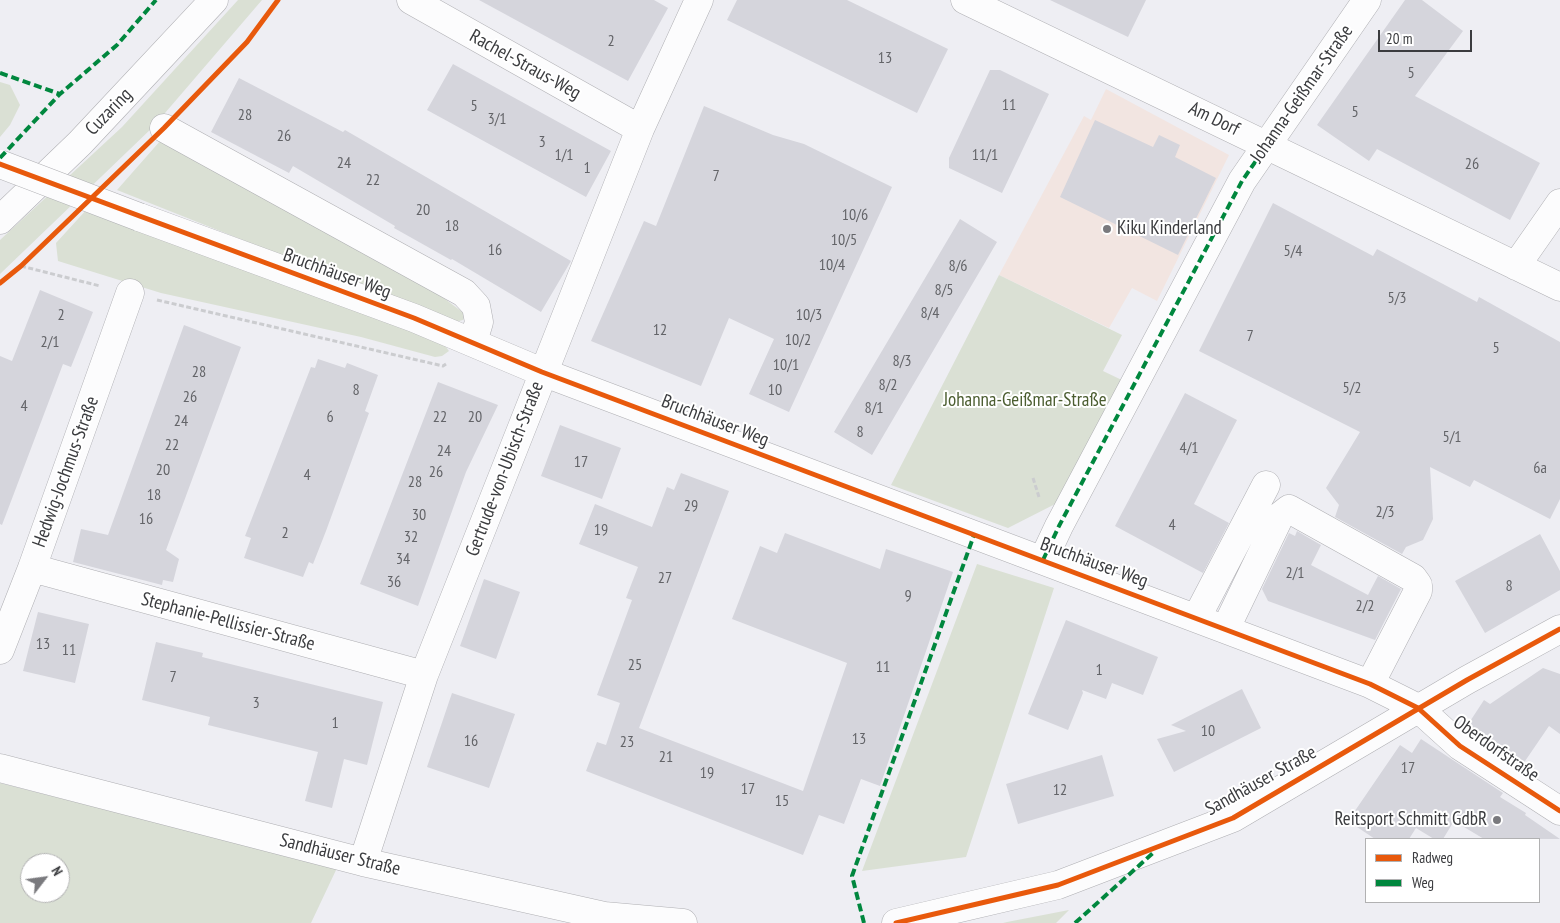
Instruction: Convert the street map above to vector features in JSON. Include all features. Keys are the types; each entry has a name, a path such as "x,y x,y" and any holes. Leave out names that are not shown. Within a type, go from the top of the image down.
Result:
{"street":[{"name":"Cuzaring","path":"0,220 80,143 214,0"},
{"name":"Rachel-Straus-Weg","path":"410,0 640,129"},
{"name":"Gertrude-von-Ubisch-Straße","path":"363,862 424,675 542,372 640,129 700,0"},
{"name":"Am Dorf","path":"965,0 1560,287"},
{"name":"Johanna-Geißmar-Straße","path":"1044,560 1063,518 1242,181 1367,0"},
{"path":"164,128 464,293 476,306 479,322 473,342"},
{"name":"Bruchhäuser Weg","path":"0,164 473,342 542,372 1198,617 1370,684 1418,708"},
{"path":"1516,266 1560,203"},
{"name":"Hedwig-Jochmus-Straße","path":"0,650 32,568 130,293"},
{"path":"1198,617 1266,485"},
{"path":"1226,628 1280,516 1289,509 1413,578 1418,585 1418,592 1370,684"},
{"name":"Stephanie-Pellissier-Straße","path":"32,568 424,675"},
{"name":"Sandhäuser Straße","path":"896,923 1058,885 1233,818 1418,708 1560,629"},
{"name":"Oberdorfstraße","path":"1418,708 1460,746 1555,808"},
{"name":"Sandhäuser Straße","path":"0,768 363,862 604,916 683,923"}],"path":[{"path":"21,266 444,366 473,342"}],"shaded area":[{"name":"Kiku Kinderland","path":"1106,89 1229,155 1157,301 1132,288 1109,328 999,275 1084,116 1091,120"}],"green space":[{"path":"238,0 262,0 153,127 0,274 0,240 122,127"},
{"path":"0,82 10,85 20,105 10,125 0,137"},
{"path":"161,140 417,278 465,314 463,320 451,323 117,190"},
{"path":"88,208 443,343 449,351 442,356 435,357 361,337 161,293 58,261 56,243"},
{"name":"Johanna-Geißmar-Straße","path":"999,275 1122,335 1103,371 1126,382 1065,499 1008,528 891,485"},
{"path":"977,564 1054,588 966,857 862,871"},
{"path":"0,783 337,868 311,923 0,923"},
{"path":"1069,910 1056,923 1003,923 1007,922"}],"building":[{"path":"479,0 654,0 668,8 628,81"},
{"path":"737,0 847,0 948,49 917,113 727,20"},
{"path":"1050,0 1146,0 1128,37"},
{"path":"1405,0 1422,0 1463,31 1415,96 1540,163 1510,220 1377,149 1369,161 1317,125"},
{"path":"453,64 611,151 586,197 427,110"},
{"path":"990,70 1000,70 1049,94 1002,193 949,168 949,158"},
{"path":"239,78 343,132 345,130 571,261 541,312 452,259 394,228 395,226 293,166 289,173 211,132"},
{"path":"704,106 773,135 804,144 892,187 789,412 749,394 774,339 729,318 701,386 591,341 644,221 656,226"},
{"path":"1095,120 1153,147 1159,135 1180,145 1175,157 1216,178 1178,255 1060,197"},
{"path":"1273,203 1373,256 1377,249 1477,302 1479,297 1560,342 1560,499 1550,519 1474,480 1470,487 1430,467 1433,519 1423,540 1406,547 1402,554 1335,517 1339,505 1326,488 1360,432 1199,351"},
{"path":"960,219 997,242 872,455 834,432"},
{"path":"40,290 93,312 71,367 63,364 2,525 0,524 0,356 12,361"},
{"path":"184,325 241,347 166,550 179,559 173,582 163,580 162,585 73,562 81,529 108,535"},
{"path":"318,359 345,368 347,363 378,375 365,411 369,413 326,531 313,564 309,562 303,577 244,558 251,538 245,536 311,367 315,368"},
{"path":"438,382 498,405 466,472 418,606 360,584"},
{"path":"1185,393 1237,420 1194,504 1229,523 1203,573 1115,526"},
{"path":"560,425 621,448 602,499 541,476"},
{"path":"681,473 729,491 639,728 803,791 847,663 732,619 760,546 777,553 785,533 880,569 886,549 953,572 880,786 861,779 844,824 819,815 803,855 586,771 597,742 606,745 620,703 597,695 632,600 626,598 638,567 579,544 595,504 652,527 667,487 674,490"},
{"path":"1297,531 1321,545 1311,565 1368,595 1378,576 1401,589 1375,640 1268,601 1262,589 1289,533 1295,536"},
{"path":"1540,534 1560,571 1560,590 1485,633 1455,581"},
{"path":"484,579 520,592 496,659 460,646"},
{"path":"38,612 89,624 75,683 23,671"},
{"path":"1066,620 1158,657 1143,695 1112,683 1106,699 1082,690 1083,693 1068,730 1028,714"},
{"path":"156,642 203,653 202,657 383,702 367,765 344,759 332,808 305,801 318,752 208,725 210,717 142,700"},
{"path":"1543,668 1560,674 1560,734 1549,726 1521,767 1465,729 1484,700 1490,704"},
{"path":"1242,689 1261,728 1174,772 1157,739 1186,731 1171,725"},
{"path":"452,693 515,714 489,788 427,767"},
{"path":"1421,739 1503,793 1500,797 1526,813 1525,815 1560,839 1482,838 1454,821 1444,838 1432,838 1416,828 1410,838 1374,838 1348,821 1400,745 1412,753"},
{"path":"1102,755 1114,796 1018,824 1006,784"}],"marked path":[{"path":"0,73 60,94 117,45 156,0"},
{"path":"0,158 60,94"},
{"path":"1043,560 1059,526 1242,181 1267,145"},
{"path":"864,923 852,876 974,535"},
{"path":"1075,923 1153,853"}],"cycle path":[{"path":"0,283 21,266 164,128 247,42 278,0"},
{"path":"0,164 414,318 542,372 1370,684 1418,708 1460,746 1560,811"},
{"path":"896,923 1058,885 1233,818 1467,680 1560,629"}],"place":[{"name":"Kiku Kinderland","path":"1107,229"},
{"name":"Reitsport Schmitt GdbR","path":"1497,820"}]}
